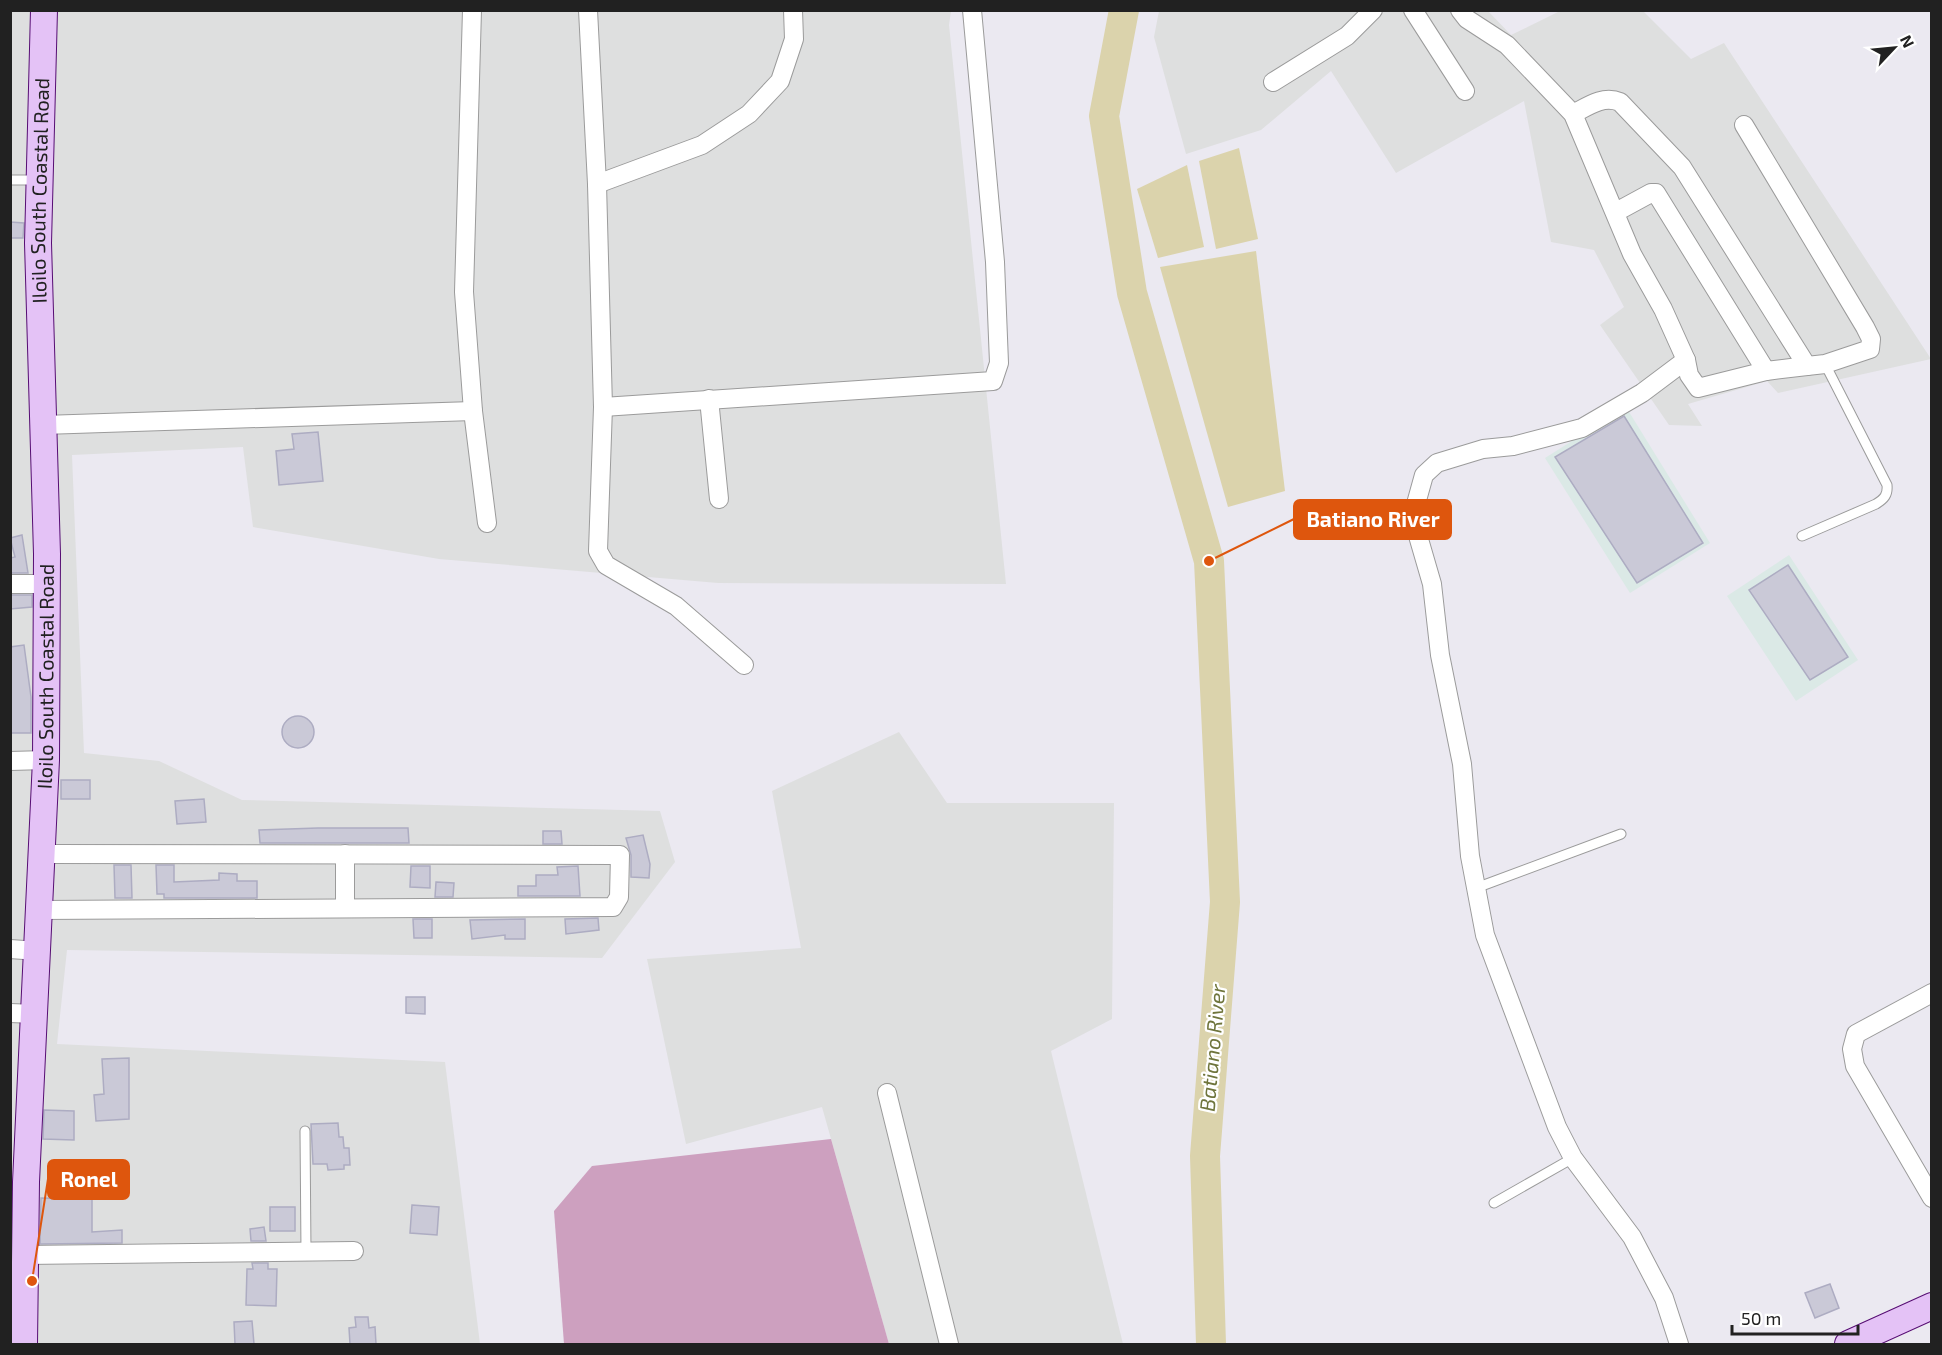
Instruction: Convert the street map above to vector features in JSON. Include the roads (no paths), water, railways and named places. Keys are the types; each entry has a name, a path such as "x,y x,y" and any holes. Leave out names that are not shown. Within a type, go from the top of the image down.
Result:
{"street":[{"name":"Iloilo South Coastal Road","path":"24,1344 25,1255 18,1182 23,1014 38,951 46,760 47,584 38,243 44,10"},
{"path":"472,10 464,292 473,411 487,523"},
{"path":"588,10 597,184 603,406 598,551 606,566 676,606 744,665"},
{"path":"597,184 702,145 749,114 780,81 794,39 793,10"},
{"path":"603,406 993,381 999,363 995,262 972,10"},
{"path":"1273,82 1347,36 1373,10"},
{"path":"1413,10 1465,91"},
{"path":"1460,10 1467,20 1507,45 1573,114 1632,254 1663,309 1686,360 1689,375 1698,388 1766,371 1816,365 1870,349 1871,339 1744,125"},
{"path":"1573,114 1610,98 1620,102 1682,167 1816,365"},
{"path":"1616,212 1651,193 1656,194 1766,371"},
{"path":"1679,1344 1664,1298 1632,1237 1573,1158 1557,1127 1544,1087 1508,1001 1485,935 1470,856 1462,764 1442,666 1432,584 1416,529 1414,511 1424,475 1437,463 1483,449 1513,446 1582,428 1642,393 1686,360"},
{"path":"709,399 719,500"},
{"path":"43,425 473,411"},
{"path":"10,584 47,584"},
{"path":"10,761 46,760"},
{"path":"39,910 613,907 619,897 620,855 42,854"},
{"path":"345,854 345,908"},
{"path":"10,949 38,951"},
{"path":"1932,993 1856,1034 1852,1049 1855,1066 1932,1198"},
{"path":"886,1093 949,1344"},
{"path":"25,1255 354,1251"},
{"path":"1848,1344 1932,1306"}],"lane":[{"path":"10,180 40,180"},
{"path":"1802,536 1876,504 1884,499 1888,491 1887,485 1816,365"},
{"path":"1476,888 1621,834"},
{"path":"305,1131 306,1252"},
{"path":"1494,1203 1573,1158"}],"waterway":[{"name":"Batiano River","path":"1124,10 1104,116 1132,293 1209,561 1225,902 1205,1156 1211,1344"}],"place":[{"name":"Batiano River","path":"1209,561"},
{"name":"Ronel","path":"32,1281"}]}
